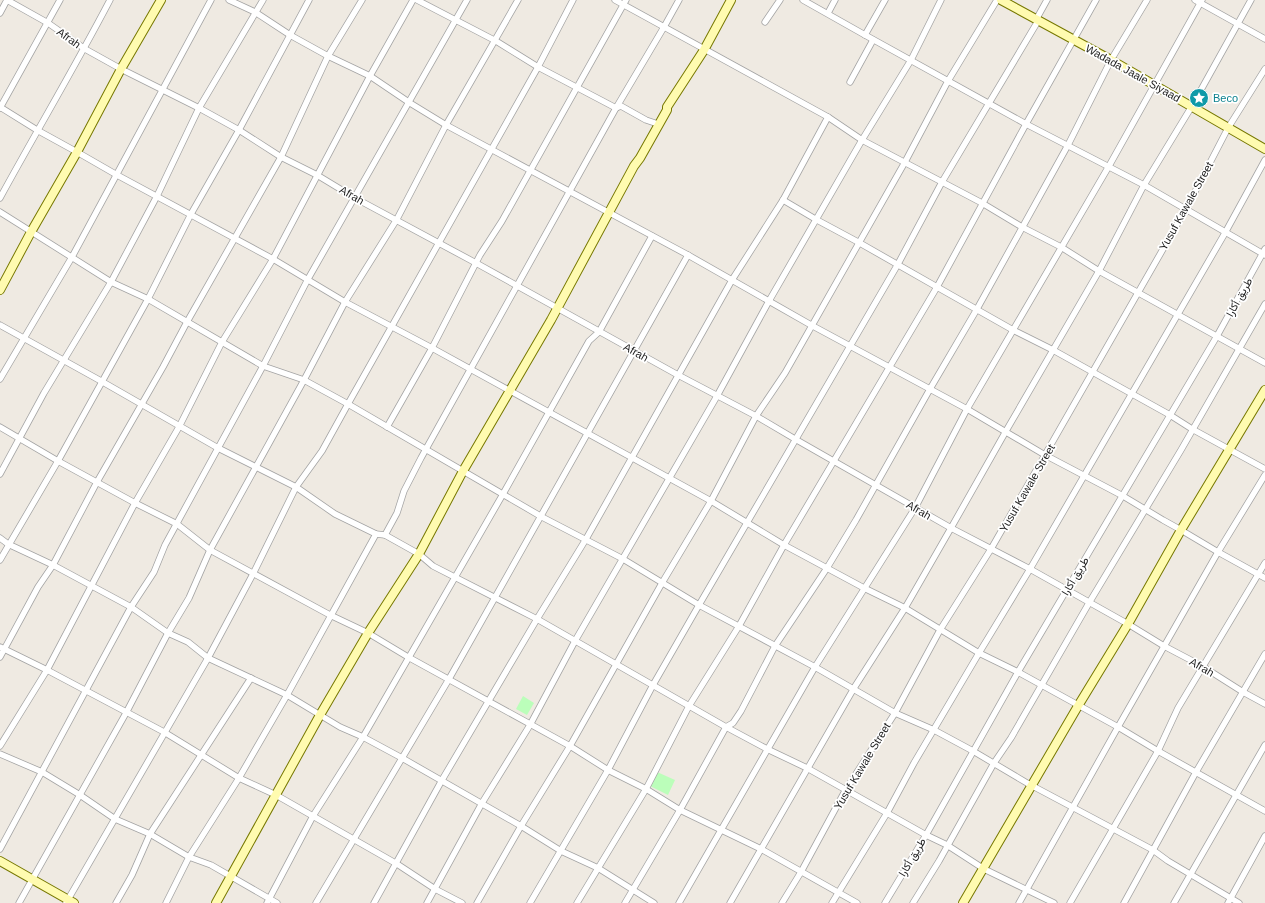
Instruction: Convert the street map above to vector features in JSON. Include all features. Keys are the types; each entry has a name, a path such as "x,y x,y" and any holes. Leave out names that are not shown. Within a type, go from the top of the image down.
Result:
{"street":[{"path":"0,13 7,0"},
{"name":"Afrah","path":"7,0 48,23 85,49 121,69 199,108 239,130 281,157 317,175 355,198 397,219 599,332 756,416 915,508 1030,569 1128,624 1265,704"},
{"path":"60,0 0,108 117,175 273,259 392,328 471,369 670,478 827,568 905,608 979,653 1018,672 1118,727 1265,811"},
{"path":"0,198 37,130 85,49 110,0"},
{"path":"0,290 31,232 78,152 121,69 161,0"},
{"path":"0,379 72,257 211,0"},
{"path":"229,0 255,12 328,56 370,76 446,126 688,255 811,325 967,409 1045,455 1123,496 1144,510 1265,578"},
{"path":"0,474 44,393 65,361 111,282 157,196 199,108 262,0"},
{"path":"0,560 58,461 101,381 148,299 191,214 239,130 309,0"},
{"path":"0,656 2,648 38,587 53,565 140,405 163,367 281,157 328,56 362,0"},
{"path":"0,746 47,670 135,504 179,427 222,342 273,259 370,76 413,0"},
{"path":"417,0 496,41 538,67 616,108 621,106 646,120 658,124"},
{"path":"0,849 131,607 154,572 165,545 263,366 308,279 410,103 467,0"},
{"path":"18,903 126,713 168,633 189,598 210,550 304,380 345,302 397,219 446,126 496,41 518,0"},
{"path":"0,861 69,902 164,732 208,658 253,574 296,487 322,451 392,328 538,67 573,0"},
{"path":"615,0 625,2 704,50 828,117 862,140 982,203 1061,247 1099,271 1265,363"},
{"path":"385,535 397,513 404,491 426,450 616,108 679,0"},
{"path":"216,903 320,715 368,633 419,554 463,471 558,308 667,110 667,106 704,50 731,0"},
{"path":"765,22 780,0"},
{"path":"803,0 1026,124 1109,166 1186,209 1225,233 1264,253"},
{"path":"828,13 835,0"},
{"path":"865,35 885,0"},
{"path":"427,903 482,803 530,725 575,641 717,396 769,301 862,140 911,60 941,0"},
{"path":"477,903 521,826 570,746 662,583 711,501 756,416 785,373 858,242 905,162 948,80 997,0"},
{"name":"Wadada Jaale Siyaad","path":"1001,0 1111,60 1265,149"},
{"path":"530,903 562,851 608,770 653,685 699,605 898,264 942,182 1038,21 1037,18 1047,0"},
{"path":"577,903 646,789 689,706 739,626 784,544 937,288 982,203 1096,0"},
{"path":"625,903 680,810 726,727 733,723 741,711 775,646 827,568 977,309 1068,145 1111,60 1147,0"},
{"path":"730,903 854,688 905,608 1054,350 1099,271 1144,186 1192,106 1251,0"},
{"path":"679,903 767,749 864,588 915,508 967,409 1109,166 1199,1 1265,39"},
{"path":"387,427 432,348 476,262 502,221 625,2"},
{"path":"850,82 873,40"},
{"name":"Yusuf Kawale Street","path":"782,903 801,872 845,791 895,713 940,630 991,549 1093,372 1137,292 1186,209 1228,128 1265,69"},
{"path":"374,903 442,780 537,618 586,539 732,280 783,200 828,117"},
{"path":"832,903 1132,394 1225,233 1265,160"},
{"path":"783,200 898,264 937,288 1013,330 1054,350 1265,469"},
{"path":"0,212 111,282 148,299 263,366 304,380 348,404 542,517 623,559 699,605 816,667 895,713 934,730 1153,850 1168,861 1191,874 1229,901 1239,903"},
{"path":"268,901 313,816 363,737 589,341 599,332 652,236"},
{"name":"طريق أكارا","path":"884,903 926,835 1018,672 1217,336 1264,253"},
{"path":"316,903 449,679 542,517 688,255"},
{"path":"913,903 940,861 994,763 1176,458 1265,304"},
{"path":"0,325 101,381 179,427 256,468 296,487 335,514 376,534 385,535 419,554 433,566 537,618 726,727 807,768 845,791 926,835 948,845 984,869 1054,903"},
{"path":"963,903 1265,390"},
{"path":"0,427 135,504 177,524 210,550 253,574 330,615 368,633 408,657 570,746 608,770 646,789 680,810 761,849 857,903"},
{"path":"1019,903 1218,552 1265,475"},
{"path":"166,903 189,857 239,778 287,695 376,534"},
{"path":"0,538 8,544 53,565 131,607 168,633 188,642 208,658 287,695 340,727 363,737 442,780 562,851 598,868 654,903"},
{"path":"1070,903 1158,751 1178,708 1202,666 1265,563"},
{"path":"2,648 164,732 239,778 276,795 462,903"},
{"path":"1124,903 1196,772 1265,654"},
{"path":"116,903 132,876 150,834 251,678"},
{"path":"1174,903 1265,745"},
{"path":"0,754 42,772 80,795 115,819 150,834 189,857 211,865 268,901 277,903"},
{"path":"1229,901 1265,836"}],"green space":[{"path":"523,696 534,703 527,715 516,709"},
{"path":"657,772 675,780 668,795 650,786"}],"place":[{"name":"Beco","path":"1199,98"}]}
